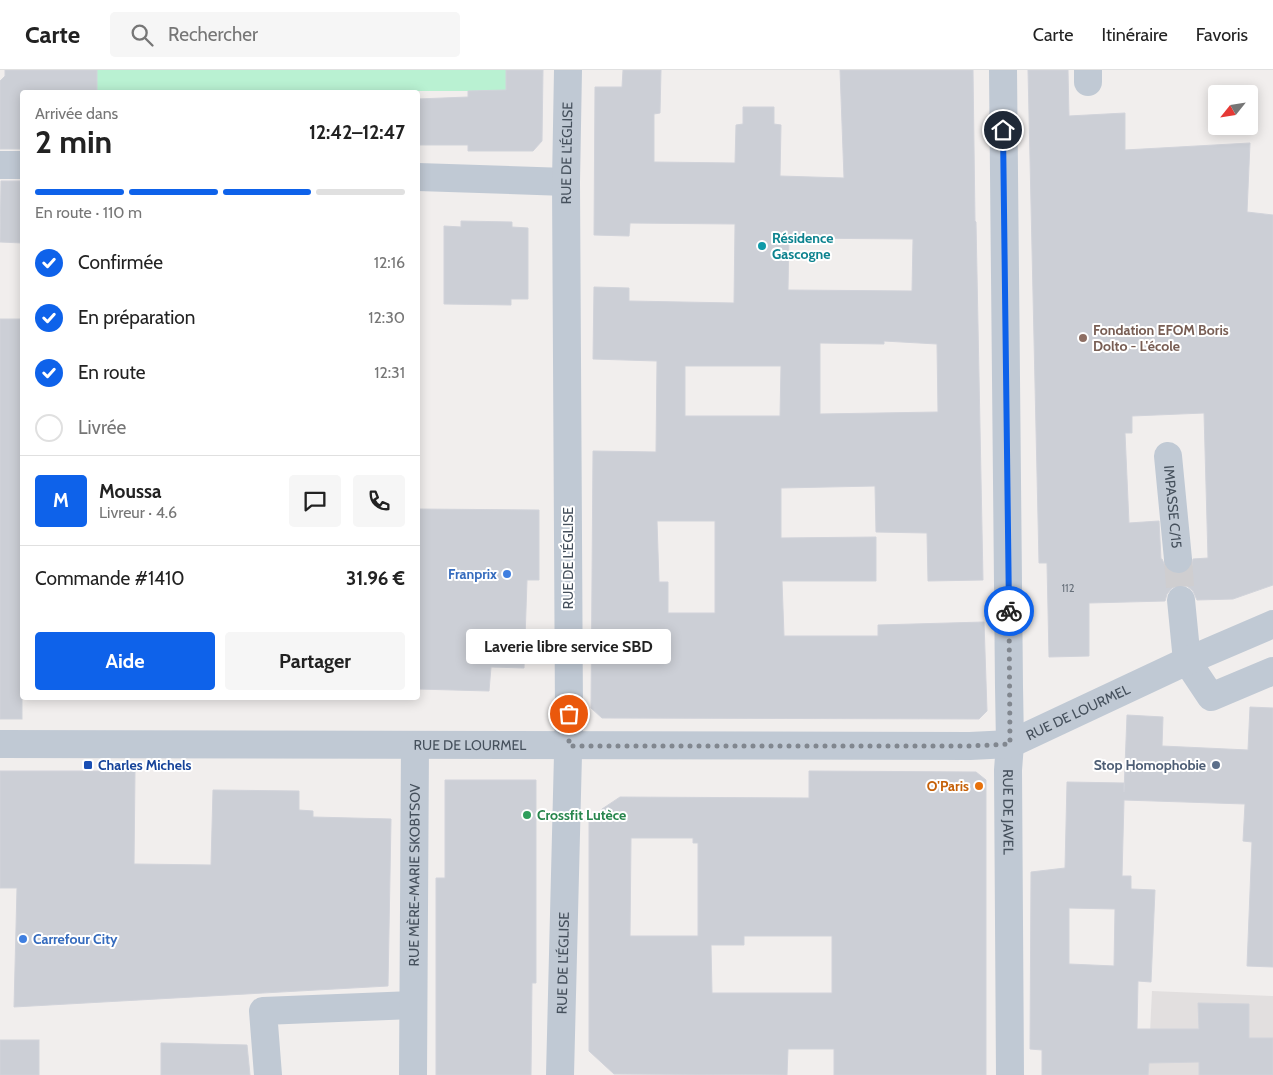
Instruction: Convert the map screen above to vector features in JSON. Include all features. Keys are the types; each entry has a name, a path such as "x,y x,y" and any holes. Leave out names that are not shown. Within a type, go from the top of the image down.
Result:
{"street":[{"name":"RUE DE L'ÉGLISE","path":"560,1075 569,746 566,182 568,70"},
{"name":"RUE DE JAVEL","path":"1003,70 1010,744 1008,770 1010,1075"},
{"path":"0,166 20,166"},
{"path":"420,178 566,182"},
{"name":"IMPASSE C/15","path":"1168,456 1178,559"},
{"path":"1181,600 1187,661 1211,697 1273,671"},
{"name":"RUE DE LOURMEL","path":"0,744 970,746 1010,744 1187,661 1273,624"},
{"name":"RUE MÈRE-MARIE SKOBTSOV","path":"413,1075 415,745"},
{"path":"268,1075 263,1011 413,1005"}],"shaded area":[{"path":"1152,991 1273,996 1273,1075 1148,1075"}],"green space":[{"path":"97,70 506,70 506,91 97,90"}],"building":[{"path":"5,70 97,70 97,90 20,90 20,149 0,149 0,81 5,76"},
{"path":"506,70 543,70 542,141 533,151 468,151 468,145 420,145 420,99 468,97 468,91 506,90"},
{"path":"623,70 661,70 660,113 654,114 654,162 735,163 736,125 743,124 743,107 774,107 774,124 781,125 780,176 844,178 840,70 973,70 983,580 928,581 927,533 876,532 875,486 781,488 781,538 876,537 876,581 782,581 784,636 878,636 878,625 984,622 987,711 979,719 602,718 591,708 593,451 656,452 657,361 593,359 594,287 629,288 629,301 734,303 735,224 630,223 629,236 594,235 595,87 622,87","holes":["789,238 913,239 912,291 788,290","884,341 937,344 938,412 820,414 820,343 884,344","685,366 781,366 780,416 685,416","657,521 715,521 715,613 668,613 668,582 659,582"]},
{"path":"1028,70 1068,70 1069,116 1125,113 1125,150 1250,143 1247,212 1273,215 1273,585 1233,599 1197,600 1193,591 1187,586 1180,584 1172,588 1167,594 1165,601 1089,603 1089,656 1049,657 1047,563 1039,563","holes":["1204,413 1208,558 1193,559 1192,566 1187,572 1179,575 1172,573 1166,568 1161,559 1159,521 1129,523 1125,433 1132,433 1132,416"]},
{"path":"1,181 20,181 20,243 0,242"},
{"path":"461,221 512,222 512,227 528,228 528,299 511,299 511,305 444,304 444,226 461,227"},
{"path":"0,319 20,319 20,700 22,700 22,719 0,719"},
{"path":"420,509 539,510 539,580 527,580 524,668 491,667 489,691 420,689"},
{"path":"1250,707 1273,708 1273,967 1247,966 1252,842 1243,841 1245,804 1124,800 1122,876 1131,876 1131,889 1155,890 1151,982 1138,981 1137,1029 1199,1029 1198,1003 1249,1004 1249,1038 1273,1038 1273,1075 1199,1075 1199,1062 1149,1063 1148,1075 1042,1075 1042,1050 1030,1049 1031,872 1065,868 1067,782 1124,783 1124,792 1127,715 1163,717 1162,746 1248,750","holes":["1069,908 1115,909 1114,966 1069,964"]},
{"path":"0,771 135,771 134,864 211,865 213,790 299,791 299,810 313,811 313,817 391,819 388,986 14,1007 17,888 0,888"},
{"path":"809,771 976,772 986,780 986,1075 834,1075 834,1049 788,1049 787,1075 614,1074 589,1051 589,822 595,822 602,809 620,797 809,798","holes":["631,838 693,838 693,843 698,843 698,936 630,936","744,936 832,936 832,993 712,993 711,945 744,945"]},
{"path":"445,780 536,780 536,983 532,983 531,1075 436,1075 436,878 445,878"},
{"path":"0,1040 39,1040 39,1075 0,1075"},
{"path":"161,1043 247,1045 250,1075 161,1075"}],"tunnel":[{"path":"1178,559 1181,600"}],"way so far":[{"path":"569,714 569,746 970,746 1010,744 1009,611"}],"place":[{"name":"Résidence Gascogne","path":"762,246"},
{"name":"Fondation EFOM Boris Dolto - L'école","path":"1083,338"},
{"name":"Franprix","path":"507,574"},
{"name":"Laverie libre service SBD","path":"569,714"},
{"name":"Charles Michels","path":"88,765"},
{"name":"Stop Homophobie","path":"1216,765"},
{"name":"O'Paris","path":"979,786"},
{"name":"Crossfit Lutèce","path":"527,815"},
{"name":"Carrefour City","path":"23,939"}],"route":[{"path":"1003,130 1009,611"}]}
